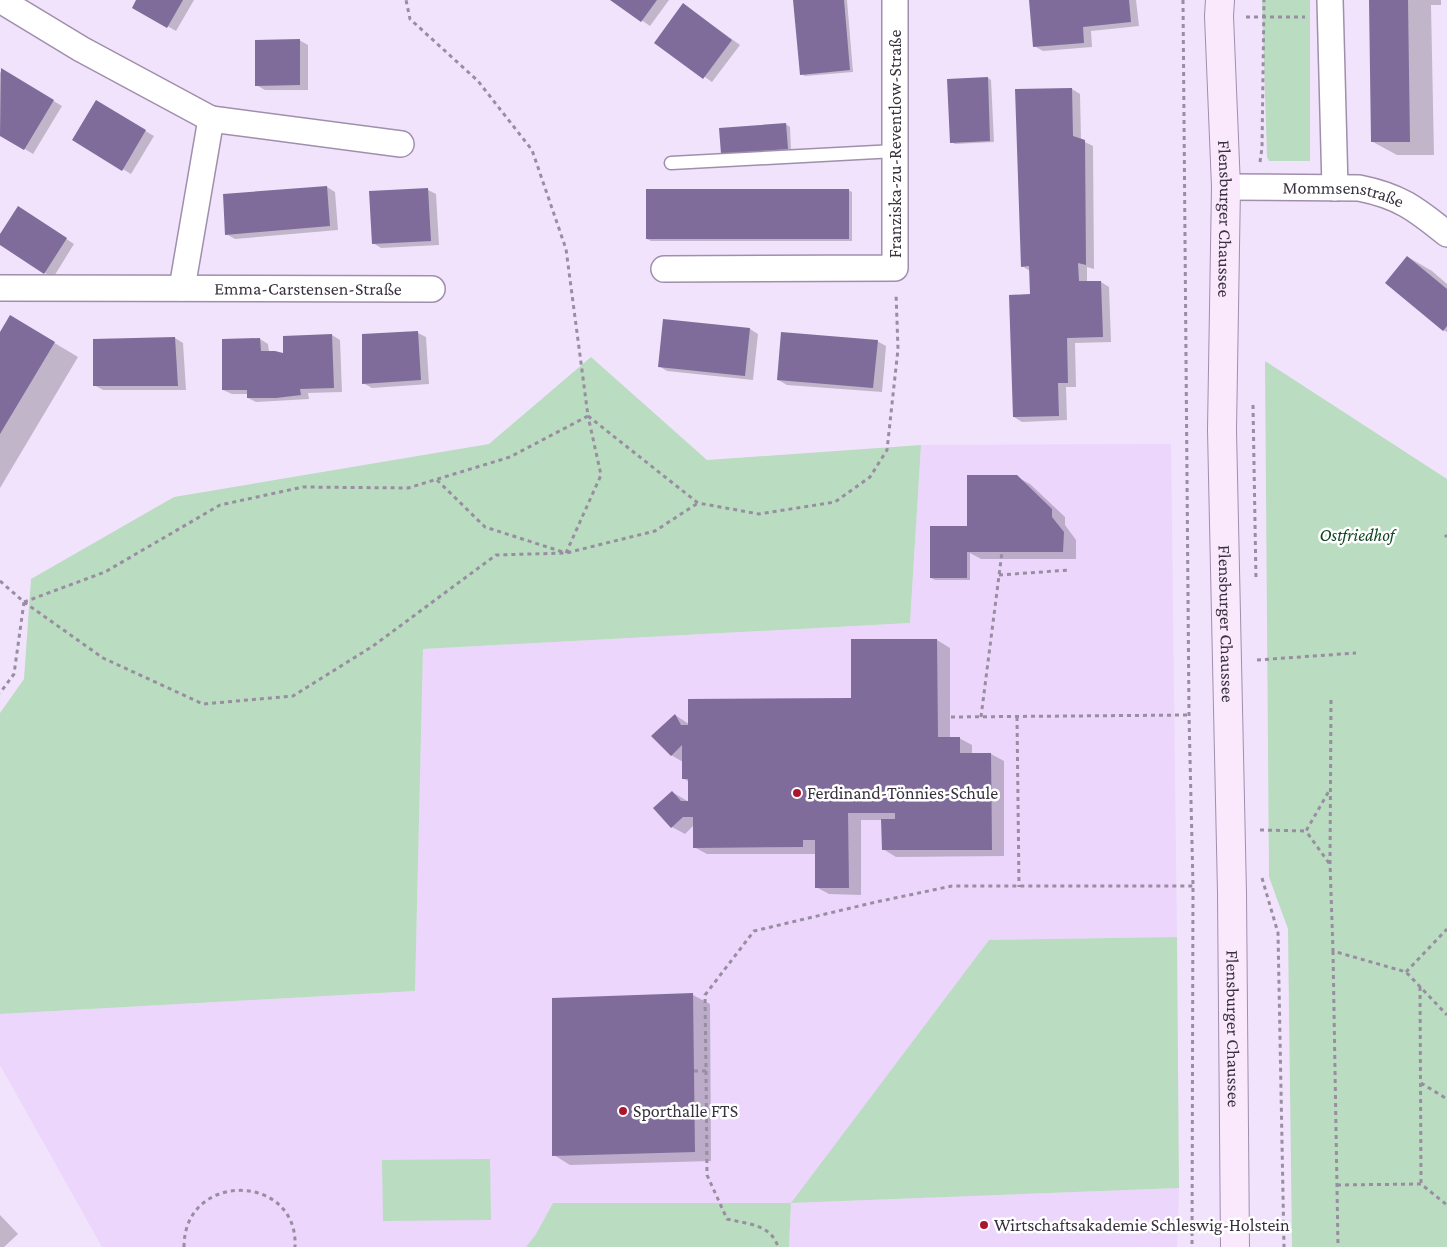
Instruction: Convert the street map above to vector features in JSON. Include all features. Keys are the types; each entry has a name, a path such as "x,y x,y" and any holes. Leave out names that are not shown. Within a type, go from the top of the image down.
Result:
{"main road":[{"name":"Flensburger Chaussee","path":"1220,8 1226,188 1222,430 1232,893 1235,1247"}],"street":[{"path":"0,0 81,48 211,119 401,144"},
{"name":"Franziska-zu-Reventlow-Straße","path":"664,269 895,268 895,0"},
{"path":"1331,8 1335,188"},
{"path":"182,288 211,119"},
{"name":"Mommsenstraße","path":"1226,188 1256,186 1359,188 1379,192 1402,201 1423,214 1447,234"},
{"name":"Emma-Carstensen-Straße","path":"0,288 432,289"}],"lane":[{"path":"671,163 894,151"}],"path":[{"path":"406,0 410,19 478,81 532,150 566,249 588,416 601,475 566,553"},
{"path":"1183,0 1192,886 1192,1247"},
{"path":"1256,186 1262,148 1264,0"},
{"path":"1183,14 1220,8 1264,17 1331,8"},
{"path":"588,416 698,503 760,514 835,502 870,477 887,450 898,349 895,268"},
{"path":"1253,397 1256,582"},
{"path":"24,602 105,572 220,504 303,488 408,488 510,457 588,416"},
{"path":"437,480 485,527 566,553"},
{"path":"0,581 24,602 103,658 203,704 293,696 373,646 496,555 566,553 655,531 698,503"},
{"path":"981,717 1002,552"},
{"path":"1000,575 1070,570"},
{"path":"0,693 14,674 24,602"},
{"path":"1258,669 1257,660 1356,653"},
{"path":"1331,700 1330,863 1338,1247"},
{"path":"951,716 1189,715"},
{"path":"1018,717 1019,887"},
{"path":"1306,831 1330,790"},
{"path":"1260,820 1260,839"},
{"path":"1260,830 1306,831"},
{"path":"1306,831 1330,863"},
{"path":"1262,878 1278,933 1284,1247"},
{"path":"778,1247 775,1238 765,1228 727,1219 707,1175 705,995 754,931 952,886 1192,886"},
{"path":"1406,972 1447,929"},
{"path":"1333,951 1406,972 1447,1015"},
{"path":"1420,986 1421,1184"},
{"path":"694,1071 706,1071"},
{"path":"1420,1083 1447,1099"},
{"path":"1337,1185 1421,1184 1447,1205"},
{"path":"184,1247 184,1237 188,1223 206,1201 218,1193 232,1190 247,1190 261,1194 281,1208 293,1229 295,1247"}],"shaded area":[{"name":"Ferdinand-Tönnies-Schule","path":"1171,444 1177,937 989,940 792,1203 1179,1188 1177,1247 789,1247 791,1203 553,1203 536,1234 526,1247 102,1247 0,1065 0,1014 415,991 423,649 910,623 921,445"}],"green space":[{"path":"1262,0 1310,0 1310,161 1269,161 1267,157"},
{"path":"591,357 707,460 921,445 910,623 423,649 415,991 0,1014 0,713 24,679 31,579 174,497 489,444"},
{"name":"Ostfriedhof","path":"1265,361 1447,479 1447,1247 1292,1247 1288,929 1269,877"},
{"path":"1177,937 1179,1188 791,1203 989,940"},
{"path":"490,1159 491,1220 383,1221 382,1160"},
{"path":"553,1203 791,1203 789,1247 526,1247 536,1234"}],"building":[{"path":"136,0 183,0 167,28 132,8"},
{"path":"610,0 657,0 641,22"},
{"path":"793,0 844,0 850,70 800,75"},
{"path":"1029,0 1129,0 1131,22 1083,27 1084,43 1033,47"},
{"path":"1369,0 1408,0 1410,142 1371,142"},
{"path":"683,3 732,40 703,79 654,43"},
{"path":"300,39 300,85 255,86 255,40"},
{"path":"1,68 54,100 24,150 0,136"},
{"path":"988,77 990,141 950,143 947,79"},
{"path":"1072,88 1073,136 1085,140 1086,265 1078,263 1079,281 1101,281 1103,337 1067,338 1068,383 1058,383 1059,416 1013,417 1009,295 1030,294 1029,266 1021,267 1015,89"},
{"path":"96,100 146,130 122,171 72,140"},
{"path":"786,123 788,149 721,154 719,128"},
{"path":"327,186 330,226 225,235 223,194"},
{"path":"428,188 431,241 372,244 369,191"},
{"path":"646,189 849,189 849,239 646,239"},
{"path":"18,206 67,238 44,274 0,245 0,234"},
{"path":"1407,256 1447,289 1447,326 1443,331 1385,283"},
{"path":"10,315 55,342 0,434 0,332"},
{"path":"663,319 750,328 745,376 658,367"},
{"path":"418,331 421,380 362,384 362,334"},
{"path":"781,332 878,340 873,388 777,380"},
{"path":"332,334 334,388 300,389 301,395 276,398 247,398 247,390 222,390 222,339 260,338 261,351 283,353 283,336"},
{"path":"175,337 178,386 93,386 93,339"},
{"path":"967,475 1017,475 1052,509 1052,517 1064,532 1063,552 967,552 967,578 930,578 930,526 967,526"},
{"path":"851,639 937,639 938,737 960,737 960,753 991,753 992,850 882,850 881,819 895,819 895,813 848,813 849,888 815,888 815,840 803,840 803,847 693,848 693,817 683,817 671,828 653,808 672,791 681,801 688,801 688,779 682,779 682,745 671,756 651,736 675,714 681,725 688,725 688,699 851,698"},
{"name":"Sporthalle FTS","path":"693,993 695,1152 552,1156 552,998"}],"place":[{"name":"Ferdinand-Tönnies-Schule","path":"797,793"},
{"name":"Sporthalle FTS","path":"623,1111"},
{"name":"Wirtschaftsakademie Schleswig-Holstein","path":"984,1225"}]}
